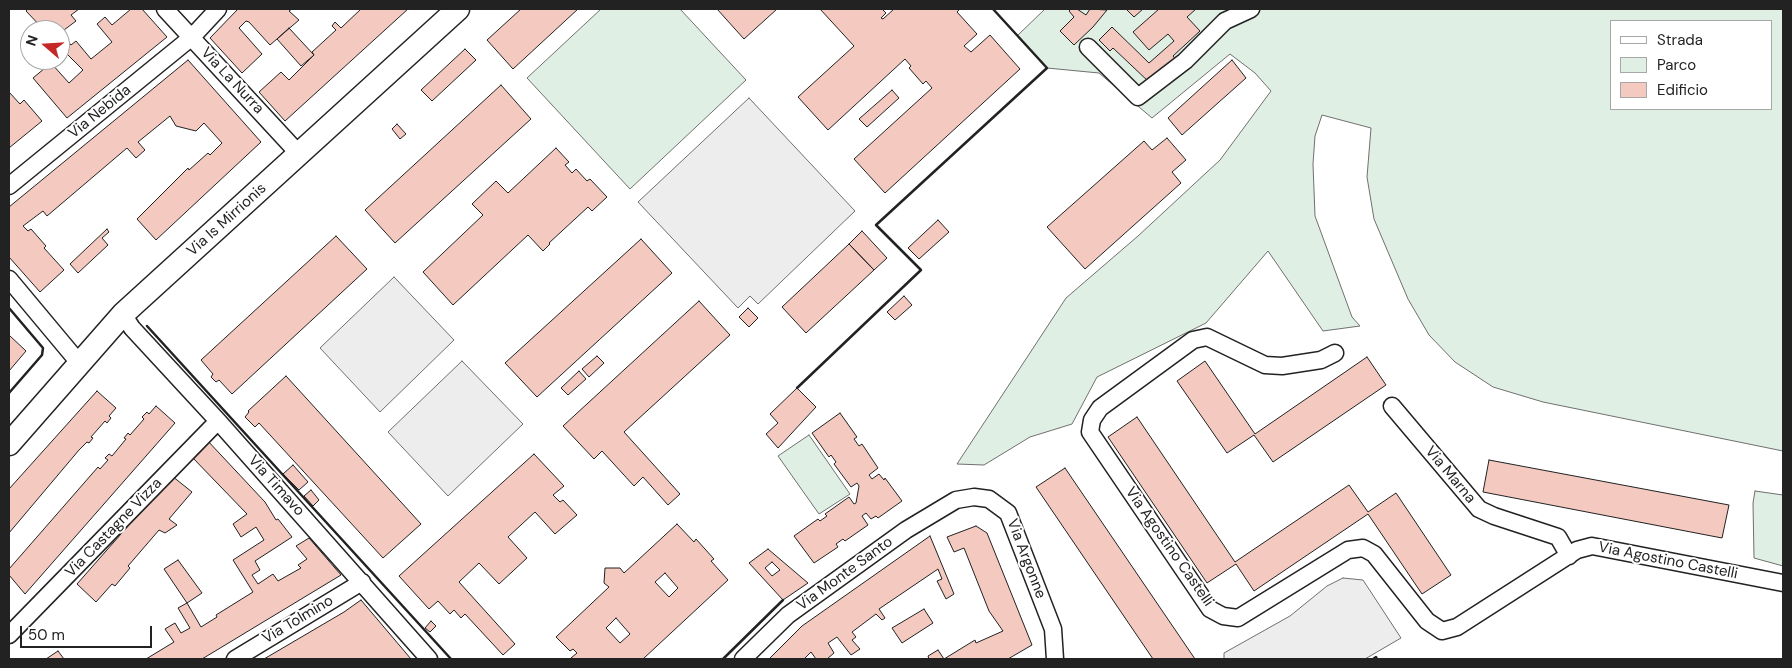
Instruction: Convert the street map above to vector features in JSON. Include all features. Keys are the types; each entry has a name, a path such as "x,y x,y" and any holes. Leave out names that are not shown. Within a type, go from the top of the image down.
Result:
{"street":[{"name":"Via La Nurra","path":"166,9 299,154"},
{"name":"Via Nebida","path":"9,186 192,37 218,9"},
{"name":"Via Is Mirrionis","path":"9,444 123,314 458,9"},
{"path":"1088,47 1138,97 1185,61 1225,21 1249,12 1251,9"},
{"path":"9,279 80,364"},
{"name":"Via Timavo","path":"123,314 132,328 218,421 429,659"},
{"name":"Via Agostino Castelli","path":"1335,353 1320,360 1273,366 1265,365 1207,337 1193,340 1100,408 1092,420 1090,432 1210,609 1223,616 1238,618 1348,550 1363,548 1374,554 1427,621 1442,631 1457,627 1569,556 1592,546 1783,583"},
{"name":"Via Marna","path":"1392,406 1479,509 1494,516 1558,537 1569,556"},
{"name":"Via Castagne Vizza","path":"9,635 218,421"},
{"name":"Via Argonne","path":"956,500 974,497 989,499 1008,513 1053,629 1055,659"},
{"name":"Via Monte Santo","path":"743,659 788,615 906,530 956,500"},
{"name":"Via Tolmino","path":"235,659 362,582"}],"green space":[{"path":"601,9 680,9 746,80 630,189 527,78"},
{"path":"1045,9 1783,9 1783,451 1543,402 1493,387 1455,362 1429,335 1408,299 1374,219 1367,177 1371,128 1322,115 1315,136 1313,164 1315,216 1352,317 1360,326 1323,331 1268,251 1206,323 1097,377 1072,424 1030,437 984,465 957,464 1066,298 1138,236 1220,160 1271,91 1255,73 1230,54 1152,118 1099,73 1047,68 1017,36"},
{"path":"809,435 850,494 819,514 778,456"},
{"path":"1755,491 1783,495 1783,566 1754,558 1753,503"}],"shaded area":[{"path":"749,98 855,211 758,304 750,296 738,308 638,202"},
{"path":"394,277 454,340 380,412 320,348"},
{"path":"462,361 523,424 448,496 388,432"},
{"path":"1343,578 1363,580 1401,638 1365,659 1224,659 1224,653 1290,616 1327,586"}],"building":[{"path":"28,9 79,9 71,15 76,21 70,26 70,20 35,20 26,11"},
{"path":"131,9 142,9 167,37 67,118 33,78 43,70 57,70 69,83 83,70 70,57 70,44 71,45 76,41 91,59 112,42 97,24 105,17 112,25"},
{"path":"238,9 292,9 289,11 299,20 270,45 246,21 239,28 262,54 242,73 210,38"},
{"path":"361,9 408,9 285,121 259,92 281,72 289,80 314,55 312,52 336,30 332,26 335,22 341,28"},
{"path":"521,9 578,9 513,69 487,40"},
{"path":"717,9 777,9 744,39"},
{"path":"820,9 884,9 886,13 881,18 883,19 894,9 960,9 957,12 977,34 964,46 971,52 990,35 1020,69 885,193 854,159 932,88 926,81 923,84 909,68 911,66 905,59 828,130 798,97 854,46"},
{"path":"1077,9 1086,15 1090,9 1107,10 1074,45 1060,31 1074,17 1069,11"},
{"path":"1126,9 1143,9 1134,17"},
{"path":"1159,9 1196,9 1187,17 1200,31 1173,56 1178,62 1149,82 1113,48 1110,51 1099,40 1112,27 1149,63 1174,41 1168,34 1149,50 1133,32"},
{"path":"289,28 314,55 301,66 277,39"},
{"path":"465,49 476,60 432,101 421,90"},
{"path":"188,60 261,142 156,240 137,219 188,168 189,170 208,153 210,155 222,143 204,123 196,131 176,126 170,116 138,142 145,150 136,158 127,148 47,216 43,211 23,226 28,231 31,229 46,246 44,248 64,270 40,292 9,257 9,207"},
{"path":"1232,60 1246,78 1182,135 1168,118"},
{"path":"501,85 531,119 395,243 365,210"},
{"path":"892,90 899,98 867,127 859,119"},
{"path":"9,92 20,104 24,100 42,121 9,148"},
{"path":"397,124 406,134 400,139 392,129"},
{"path":"1167,138 1186,160 1172,172 1181,183 1085,269 1047,227 1144,141 1152,150"},
{"path":"556,148 569,162 565,165 572,173 576,169 587,181 590,179 607,197 592,211 588,207 549,243 543,251 528,235 453,305 423,272 483,215 472,204 496,181 508,193"},
{"path":"938,220 949,232 919,259 908,248"},
{"path":"107,229 109,232 102,238 108,245 78,273 70,264"},
{"path":"862,231 887,258 874,270 849,244"},
{"path":"336,236 367,269 232,394 219,380 216,382 211,377 213,374 201,360"},
{"path":"641,239 672,273 537,397 505,363"},
{"path":"849,244 874,270 806,333 782,307"},
{"path":"904,296 912,305 895,320 887,312"},
{"path":"699,301 730,335 624,432 680,494 668,505 643,477 634,486 602,451 594,459 563,426"},
{"path":"748,308 758,318 749,327 739,317"},
{"path":"9,335 26,351 9,371"},
{"path":"597,356 604,363 589,377 582,369"},
{"path":"1367,357 1386,385 1273,462 1254,435 1227,453 1177,381 1205,361 1255,434"},
{"path":"579,371 586,379 568,395 561,388"},
{"path":"286,376 421,524 383,558 259,423 255,427 245,417 248,411"},
{"path":"797,388 816,407 778,448 766,434 778,423 770,414"},
{"path":"97,391 116,408 109,416 111,418 107,423 105,421 91,437 93,438 89,443 87,442 79,450 9,533 9,489"},
{"path":"156,406 175,423 25,594 9,575 9,569 98,467 100,469 108,460 105,458 109,454 112,456 126,439 124,438 128,433 130,435 144,419 142,417 147,412 149,414"},
{"path":"840,413 857,437 854,439 859,446 862,444 878,468 869,475 872,479 879,474 884,480 885,478 902,501 878,518 876,516 871,519 866,513 862,516 868,525 845,541 843,539 836,544 838,547 814,563 794,536 818,519 820,521 827,516 825,514 849,497 854,504 856,503 859,486 857,483 851,487 834,464 836,462 831,455 829,457 812,433"},
{"path":"1137,417 1235,562 1349,485 1368,512 1396,493 1451,575 1422,594 1368,514 1254,591 1236,564 1207,583 1108,437"},
{"path":"206,439 265,502 276,520 278,519 292,537 255,561 260,570 252,575 258,584 273,574 278,581 301,568 298,565 307,559 296,546 309,538 341,575 202,659 146,659 174,642 165,629 175,623 181,633 190,628 178,608 187,603 201,627 217,617 216,615 253,592 233,560 264,540 256,527 241,537 233,524 247,514 191,456"},
{"path":"534,454 564,486 553,495 560,502 563,500 577,515 555,534 535,512 508,537 527,558 499,584 479,563 459,582 515,644 503,655 465,614 461,618 454,610 450,614 438,601 429,609 399,576"},
{"path":"1489,460 1729,505 1722,538 1483,492"},
{"path":"293,465 308,482 299,490 283,474"},
{"path":"1065,468 1195,659 1153,659 1036,487"},
{"path":"172,476 192,492 169,519 177,525 165,533 159,530 128,566 130,568 115,586 112,584 96,602 77,584"},
{"path":"311,490 319,500 313,506 304,496"},
{"path":"677,524 694,542 696,539 714,559 711,561 728,580 643,659 571,658 577,653 573,649 570,651 556,637 609,587 604,583 605,568 620,568 624,573","holes":["665,573 678,588 669,597 655,582","616,618 630,634 620,643 606,628"]},
{"path":"976,526 987,533 1032,645 1008,659 944,659 975,640 976,643 1003,631 989,611 964,548 954,552 947,537"},
{"path":"930,536 954,594 946,599 937,581 942,579 938,569 879,609 885,618 882,620 876,614 852,632 856,637 852,640 860,649 851,655 837,637 828,643 834,653 827,659 816,659 811,652 804,659 769,659 802,626"},
{"path":"768,549 808,583 783,600 749,563","holes":["772,562 780,570 772,576 765,568"]},
{"path":"178,560 202,593 187,603 164,569"},
{"path":"361,600 411,659 264,659 344,612"},
{"path":"924,609 933,623 902,643 892,628"},
{"path":"431,621 436,626 430,632 425,628"},
{"path":"938,650 944,659 929,659 928,656"},
{"path":"58,651 64,659 46,659"}],"wall":[{"path":"797,388 921,270 876,225 1047,68 993,9"},
{"path":"9,308 43,348 42,355 9,393"},
{"path":"147,326 451,659"},
{"path":"723,659 783,600"},
{"path":"1373,659 1376,657 1377,659"}]}
